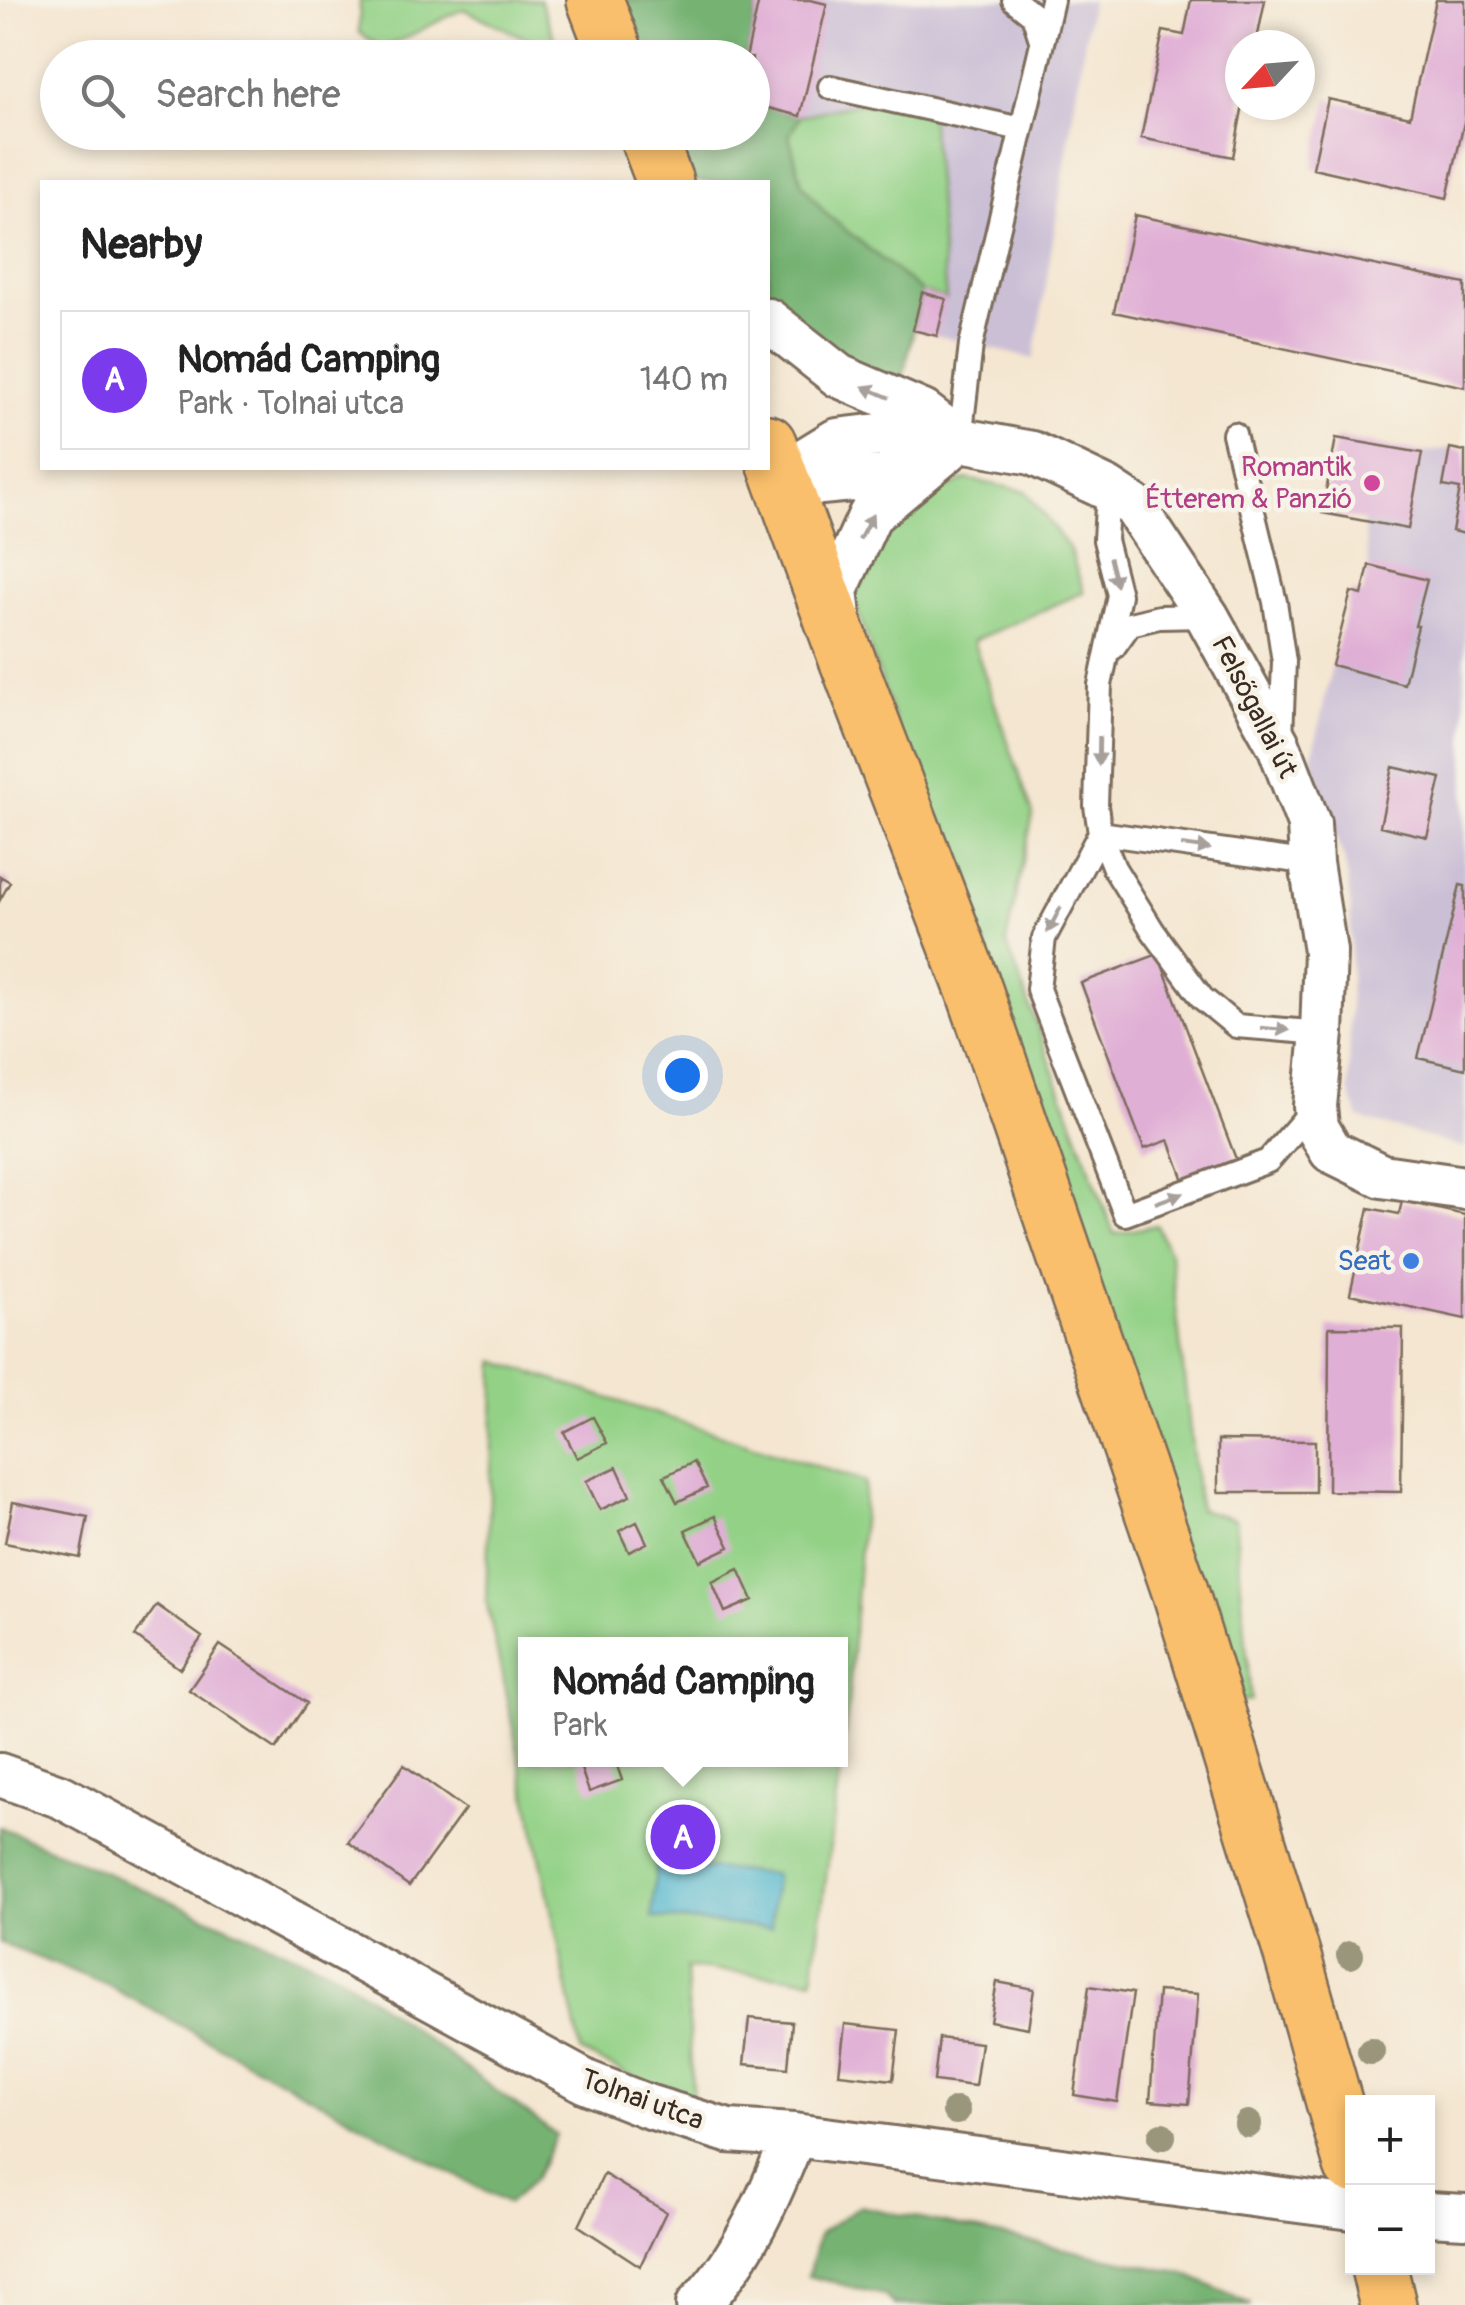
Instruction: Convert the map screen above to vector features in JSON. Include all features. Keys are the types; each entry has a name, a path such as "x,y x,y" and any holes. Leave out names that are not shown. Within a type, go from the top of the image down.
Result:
{"main road":[{"path":"595,0 611,40"},
{"path":"653,150 664,180"},
{"path":"774,459 974,990 1180,1590 1345,2140"},
{"path":"1381,2275 1388,2305"}],"street":[{"path":"770,322 840,376 923,412 960,440"},
{"path":"774,459 821,482 884,477 960,440"},
{"path":"844,652 836,590 870,515 960,440"},
{"name":"Felsőgallai út","path":"960,440 1032,452 1134,506 1206,616 1280,746 1309,824 1324,951 1317,1127 1331,1151 1382,1176 1465,1188"},
{"name":"Tolnai utca","path":"0,1774 62,1797 586,2082 648,2106 728,2130 794,2135 1345,2207"},
{"path":"698,2305 722,2280 770,2197 794,2135"},
{"path":"1435,2214 1465,2216"}],"lane":[{"path":"1014,0 1033,15 1042,42"},
{"path":"960,440 971,345 1052,0"},
{"path":"830,87 1021,129"},
{"path":"1234,434 1275,602 1284,662 1280,746"},
{"path":"1108,489 1106,540 1119,595 1100,686 1096,806 1100,833 1114,868 1153,932 1202,998 1236,1026 1322,1033"},
{"path":"1108,655 1130,624 1159,617 1206,616"},
{"path":"1100,833 1311,863"},
{"path":"1100,833 1044,938 1038,990 1125,1214 1268,1162 1316,1106"}],"shaded area":[{"path":"650,0 1091,0 1034,359 914,330 901,386 767,180 758,150 770,150 770,40 662,40"},
{"path":"1450,448 1465,451 1465,1148 1359,1118 1349,1090 1351,908 1345,860 1309,773 1351,592 1362,594 1369,565 1363,521 1407,529 1422,453"}],"green space":[{"path":"360,0 540,0 555,40 529,40 463,9 401,40 370,40 359,32"},
{"path":"604,0 759,0 750,40 620,40"},
{"path":"928,88 946,299 922,292 826,214 802,184 789,136 800,116"},
{"path":"770,108 800,116 789,136 802,184 826,214 922,292 901,386 876,379 770,307 770,180 676,180 664,150 770,150"},
{"path":"967,479 1025,491 1069,548 1084,592 973,641 1033,814 1006,942 1114,1234 1156,1225 1170,1254 1199,1509 1235,1519 1251,1700 1227,1706 853,597 860,549 903,506"},
{"path":"495,1361 865,1482 848,1706 848,1637 518,1637 518,1752 486,1599"},
{"path":"521,1767 840,1767 813,1979 686,1968 693,2106 581,2052"},
{"path":"0,1827 337,1973 556,2135 534,2179 508,2204 105,1984 0,1943"},
{"path":"859,2206 1185,2274 1252,2305 894,2305 884,2295 808,2276 819,2234"}],"water":[{"path":"656,1864 775,1874 771,1928 652,1918"}],"building":[{"path":"759,0 827,4 800,116 770,108 770,40 750,40"},
{"path":"1191,0 1265,0 1259,30 1225,30 1225,120 1240,120 1233,157 1141,138 1163,31 1184,35"},
{"path":"1436,0 1465,0 1465,118 1447,198 1313,168 1328,99 1410,117"},
{"path":"1135,215 1465,284 1465,387 1114,312"},
{"path":"922,292 946,299 937,336 913,330"},
{"name":"Romantik Étterem & Panzió","path":"1336,438 1422,453 1408,529 1322,513"},
{"path":"1450,448 1465,451 1465,534 1452,531 1460,489 1443,486"},
{"path":"1369,565 1427,580 1404,684 1332,665 1351,592 1362,595"},
{"path":"1393,767 1441,778 1427,837 1380,826"},
{"path":"0,876 10,882 0,900"},
{"path":"1460,885 1465,886 1465,1069 1418,1058"},
{"path":"1158,954 1236,1159 1184,1180 1169,1140 1144,1149 1081,983"},
{"name":"Seat","path":"1402,1201 1465,1215 1465,1319 1350,1294 1369,1208 1399,1214"},
{"path":"1329,1327 1403,1328 1401,1492 1328,1491"},
{"path":"593,1417 607,1443 577,1458 564,1432"},
{"path":"1218,1440 1315,1441 1315,1492 1218,1492"},
{"path":"694,1462 707,1488 677,1502 664,1476"},
{"path":"617,1467 630,1496 600,1510 586,1481"},
{"path":"13,1502 88,1517 80,1558 5,1543"},
{"path":"715,1516 730,1547 700,1561 685,1530"},
{"path":"637,1522 647,1543 629,1552 619,1531"},
{"path":"739,1569 753,1600 725,1612 712,1582"},
{"path":"157,1605 202,1637 180,1669 135,1636"},
{"path":"220,1645 307,1703 276,1749 189,1690"},
{"path":"404,1765 465,1809 409,1886 348,1842"},
{"path":"580,1767 617,1767 622,1780 589,1792"},
{"path":"997,1982 1034,1989 1028,2028 990,2021"},
{"path":"1089,1986 1133,1993 1117,2102 1074,2095"},
{"path":"1158,1991 1198,1994 1189,2104 1150,2101"},
{"path":"749,2018 792,2022 788,2068 744,2064"},
{"path":"845,2024 899,2030 893,2080 839,2074"},
{"path":"939,2038 981,2043 975,2086 934,2081"},
{"path":"604,2174 666,2212 640,2266 579,2226"}],"place":[{"name":"Romantik Étterem & Panzió","path":"1372,483"},
{"name":"Seat","path":"1411,1261"},
{"name":"Nomád Camping","path":"683,1837"}]}
